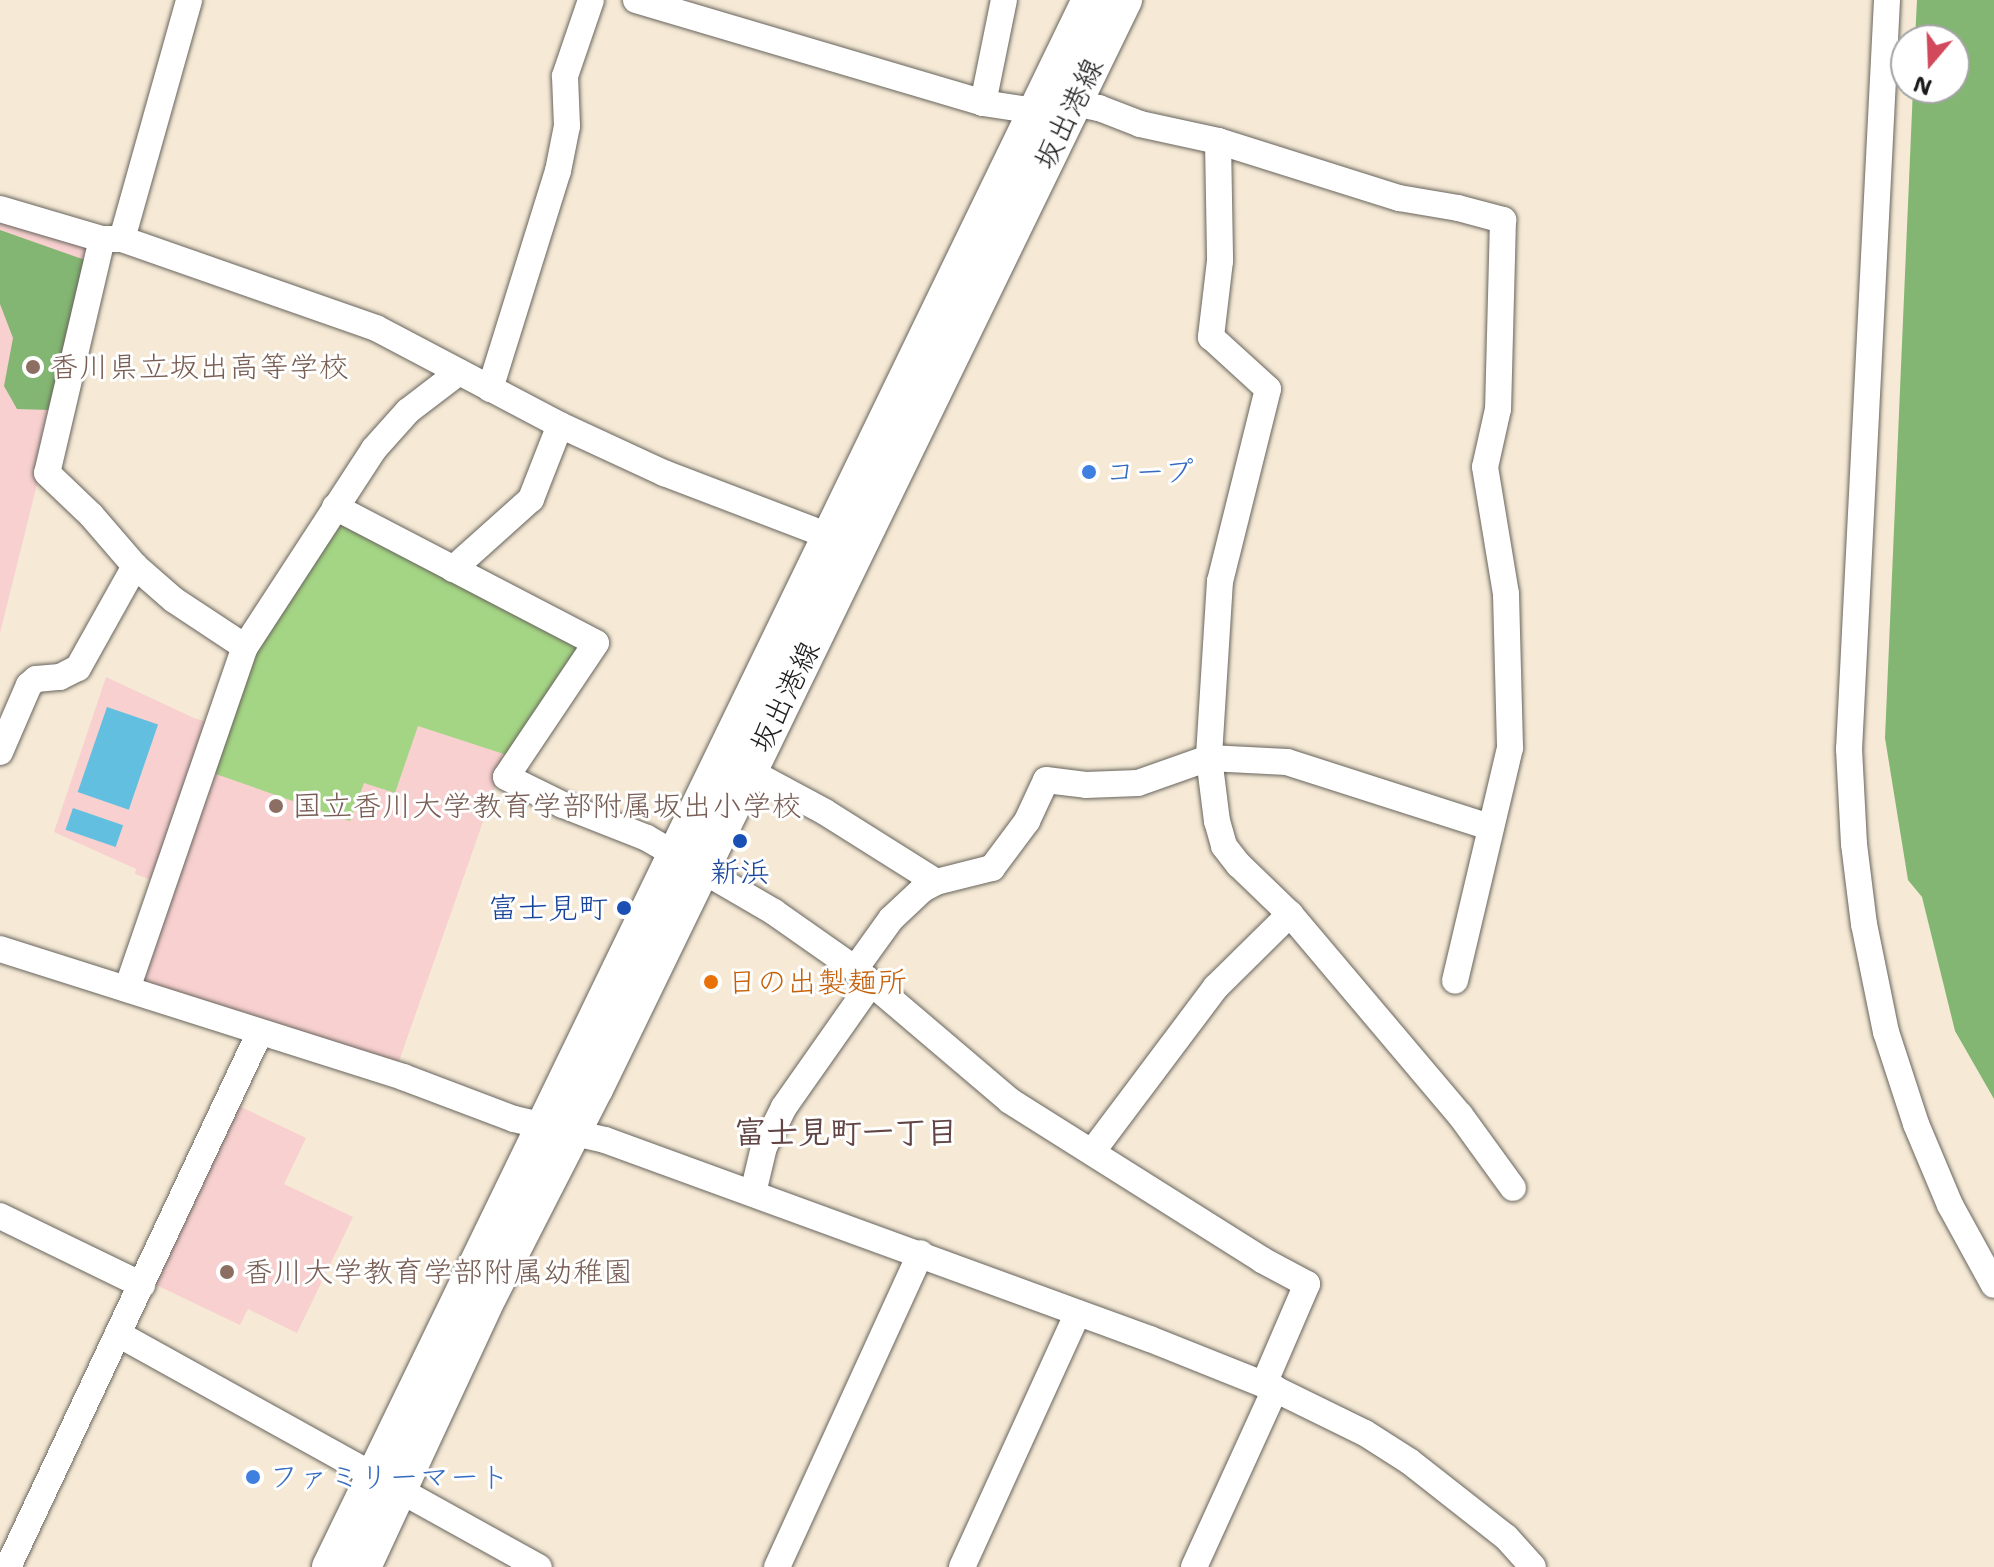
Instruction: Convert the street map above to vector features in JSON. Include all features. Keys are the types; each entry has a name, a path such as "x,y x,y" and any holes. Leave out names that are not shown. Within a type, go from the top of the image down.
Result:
{"main road":[{"name":"坂出港線","path":"688,862 749,771 844,542 1035,111 1089,0"},
{"name":"坂出港線","path":"329,1567 387,1482 490,1296 571,1132 688,862 844,542 1075,103 1125,0"},
{"name":"坂出港線","path":"364,1567 387,1482"}],"street":[{"path":"189,0 112,239 47,473 91,515 135,566 174,600 245,647"},
{"path":"490,389 558,171 567,126 565,76 591,0"},
{"path":"636,0 983,103 1012,104 1035,111 1075,103 1140,124 1218,141 1399,198 1503,220 1498,409 1485,467 1506,594 1510,748 1455,981"},
{"path":"983,103 1004,0"},
{"path":"1887,0 1849,749 1854,844 1864,924 1886,1032 1916,1124 1950,1205 1994,1285"},
{"path":"1218,141 1220,261 1211,337 1268,389 1220,581 1209,758 1217,821 1224,846 1290,914 1460,1115 1513,1188"},
{"path":"0,209 112,239 376,328 560,425 664,473 844,542"},
{"path":"127,989 245,647 374,449 408,411 459,372"},
{"path":"453,569 531,499 560,425"},
{"path":"335,507 596,643 506,777 563,805 647,838 774,912 863,976 1010,1101 1262,1260 1307,1284 1270,1387 1194,1567"},
{"path":"0,752 29,685 36,679 60,677 78,668 135,566"},
{"path":"753,1193 764,1147 784,1107 863,976 891,919 923,889 936,882 992,868 1027,821 1046,780 1086,785 1138,783 1209,758 1287,762 1490,827"},
{"path":"749,771 825,812 936,882"},
{"path":"1092,1152 1216,987 1290,914"},
{"path":"3,959 127,989 753,1193 921,1253 1270,1387 1365,1433 1409,1461 1506,1537 1533,1567"},
{"path":"8,1567 260,1032"},
{"path":"0,1216 142,1285"},
{"path":"777,1567 921,1253"},
{"path":"962,1567 1078,1313"},
{"path":"118,1334 539,1567"}],"shaded area":[{"name":"香川県立坂出高等学校","path":"0,220 91,250 94,255 0,633"},
{"name":"国立香川大学教育学部附属坂出小学校","path":"582,643 498,779 398,1064 143,982 141,973 171,887 135,874 136,869 54,832 106,677 194,718 224,727"},
{"path":"237,1105 306,1138 284,1184 353,1217 297,1333 248,1309 240,1325 152,1283"}],"green space":[{"path":"1917,0 1994,0 1994,1099 1955,1031 1922,897 1908,880 1885,738 1912,104 1970,104 1970,24 1916,24"},
{"path":"0,230 85,260 49,410 17,409 4,386 13,338 0,304"},
{"path":"336,520 582,643 513,757 418,726 395,793 364,783 350,821 210,772 252,648"}],"water":[{"path":"107,707 158,725 129,810 78,792"},
{"path":"73,808 123,825 116,847 66,830"}],"place":[{"name":"香川県立坂出高等学校","path":"33,367"},
{"name":"コープ","path":"1089,472"},
{"name":"国立香川大学教育学部附属坂出小学校","path":"276,806"},
{"name":"新浜","path":"740,841"},
{"name":"富士見町","path":"624,908"},
{"name":"日の出製麺所","path":"711,982"},
{"name":"香川大学教育学部附属幼稚園","path":"227,1272"},
{"name":"ファミリーマート","path":"253,1477"}],"district":[{"name":"富士見町一丁目","path":"846,1132"}]}
